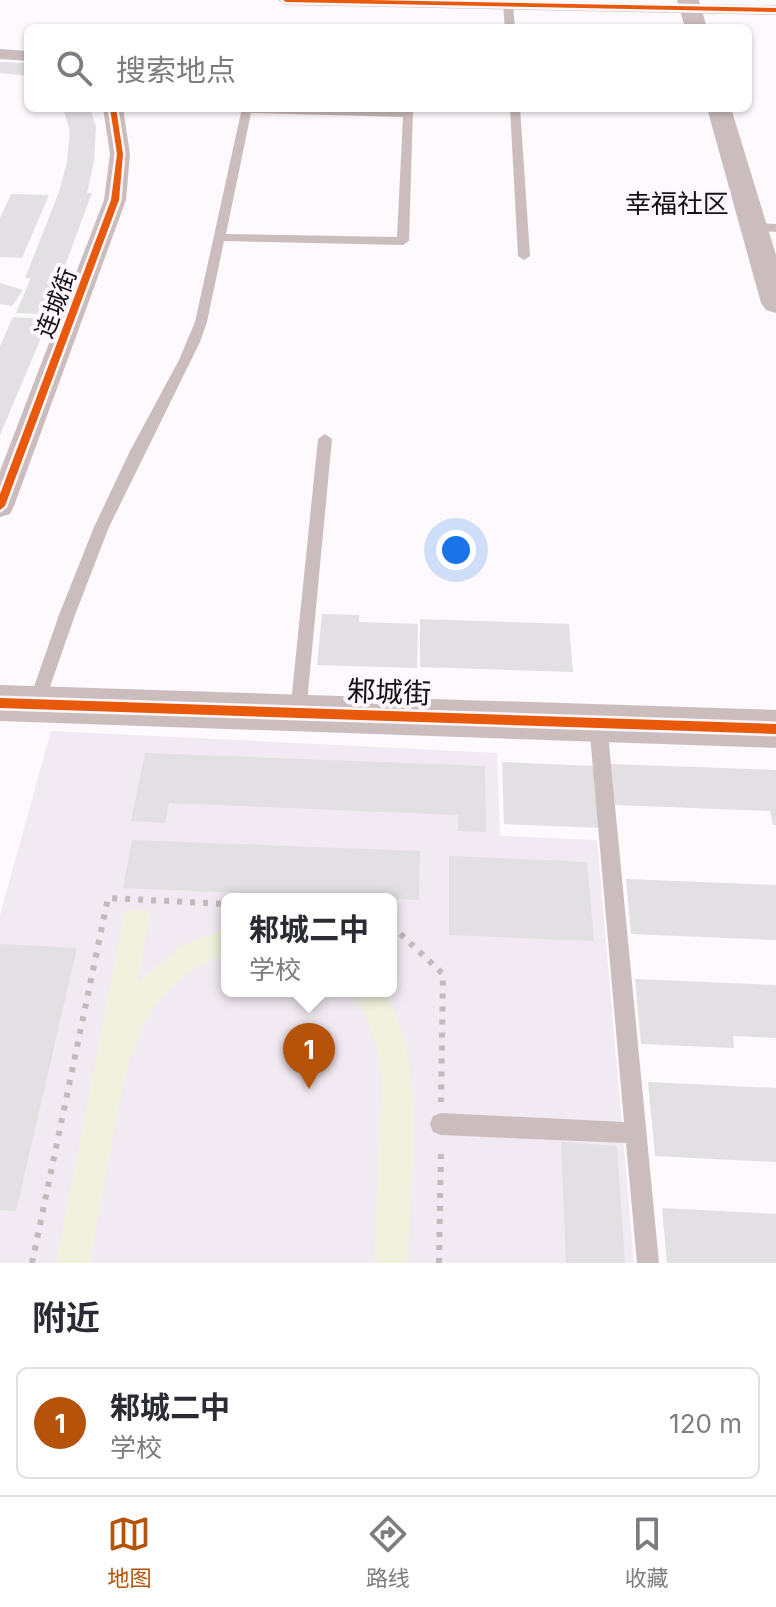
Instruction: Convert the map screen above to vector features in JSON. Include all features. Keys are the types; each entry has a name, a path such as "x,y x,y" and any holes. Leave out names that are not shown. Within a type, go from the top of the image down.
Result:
{"street":[{"path":"286,0 692,12 776,10"},
{"path":"0,54 24,56"},
{"name":"连城街","path":"0,506 108,222 119,166 113,112"},
{"path":"721,112 765,227 776,303"},
{"name":"邾城街","path":"18,703 776,729"}],"lane":[{"path":"508,5 510,24"},
{"path":"18,703 129,469 191,352 245,112"},
{"path":"219,237 403,241 408,112"},
{"path":"515,112 524,256"},
{"path":"298,713 325,439"},
{"path":"598,723 648,1263"},
{"path":"441,1124 636,1133"}],"path":[{"path":"32,1263 108,898 221,904"},
{"path":"397,931 443,974 439,1263"}],"shaded area":[{"path":"51,731 497,753 500,836 597,840 634,1263 0,1263 0,915"}],"green space":[{"path":"125,910 150,911 138,982 181,946 221,929 221,958 197,968 174,984 156,1005 131,1055 90,1263 56,1263"},
{"path":"354,997 387,997 398,1020 407,1053 414,1123 408,1263 374,1263 382,1079 372,1032"}],"building":[{"path":"0,62 24,63 24,76 0,73"},
{"path":"64,112 91,112 96,127 94,161 87,193 92,193 47,314 16,313 31,278 25,278 59,192 67,162 70,131"},
{"path":"11,194 49,195 22,258 0,257 0,218"},
{"path":"0,283 23,290 12,306 0,304"},
{"path":"13,317 49,319 0,435 0,346"},
{"path":"322,614 359,615 359,622 418,624 417,668 317,665"},
{"path":"420,619 569,624 573,672 420,667"},
{"path":"145,753 485,766 486,832 458,831 458,815 169,803 165,823 131,821"},
{"path":"502,762 595,766 601,828 504,824"},
{"path":"611,764 776,770 776,825 773,825 770,811 615,805"},
{"path":"132,840 420,851 419,900 397,899 397,893 246,893 123,888"},
{"path":"449,856 587,862 594,941 449,935"},
{"path":"626,879 776,885 776,940 631,934"},
{"path":"0,944 77,948 16,1211 0,1210"},
{"path":"635,979 776,985 776,1038 733,1036 734,1048 641,1044"},
{"path":"648,1082 776,1088 776,1162 655,1156"},
{"path":"561,1142 617,1146 625,1263 566,1263"},
{"path":"662,1208 776,1214 776,1263 667,1263"}],"cycle path":[{"path":"286,0 776,10"},
{"path":"0,506 115,200 120,154 114,112"},
{"path":"0,703 776,729"}],"place":[{"name":"邾城二中","path":"309,1089"}],"district":[{"name":"幸福社区","path":"677,203"}]}
